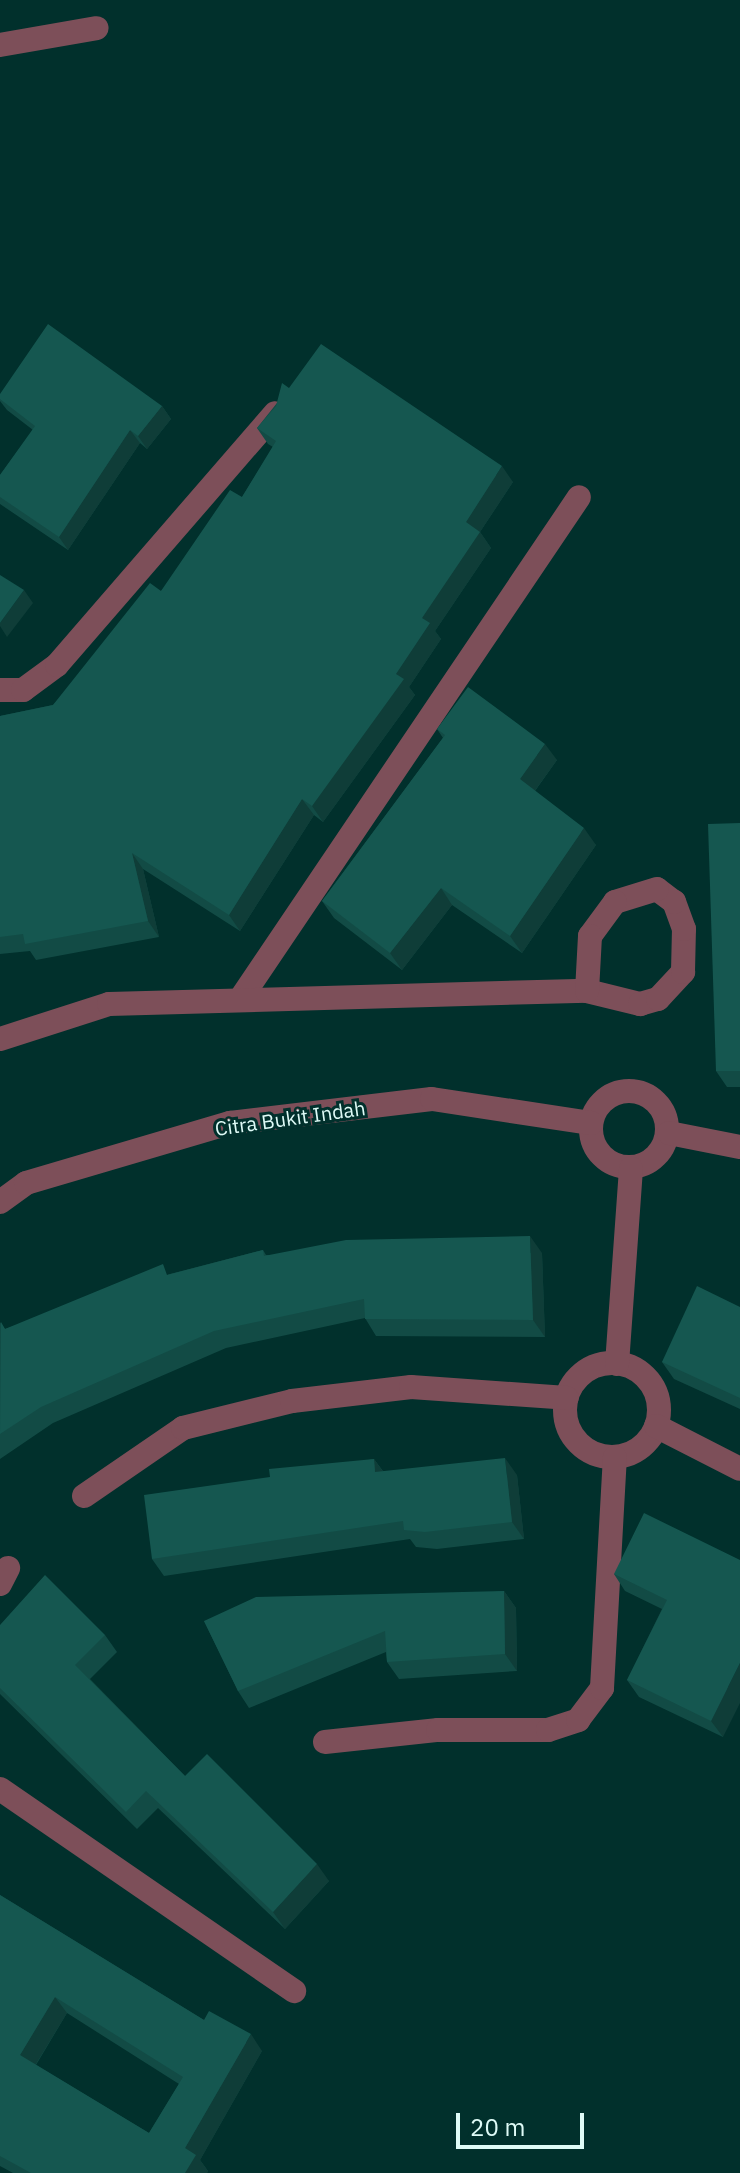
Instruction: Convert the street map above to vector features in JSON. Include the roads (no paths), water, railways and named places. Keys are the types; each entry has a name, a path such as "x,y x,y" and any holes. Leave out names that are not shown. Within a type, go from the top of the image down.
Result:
{"street":[{"path":"0,45 97,28"},
{"path":"0,690 23,690 57,665 275,413"},
{"path":"241,998 579,497"},
{"path":"0,1039 109,1004 241,998 587,991 640,1004 678,982 684,929 674,902 657,889 615,902 590,936 587,991"},
{"path":"642,1092 657,1101 669,1133 652,1161 631,1168 601,1156 591,1123 609,1096 642,1092"},
{"name":"Citra Bukit Indah","path":"0,1202 26,1183 230,1123 432,1099 591,1123"},
{"path":"669,1133 740,1147"},
{"path":"617,1364 631,1168"},
{"path":"617,1364 647,1379 659,1409 656,1426 633,1453 615,1457 575,1440 567,1398 585,1372 617,1364"},
{"path":"84,1496 183,1428 292,1401 411,1387 567,1398"},
{"path":"656,1426 740,1469"},
{"path":"325,1742 438,1730 548,1730 578,1720 602,1688 615,1457"},
{"path":"0,1789 294,1991"}]}
